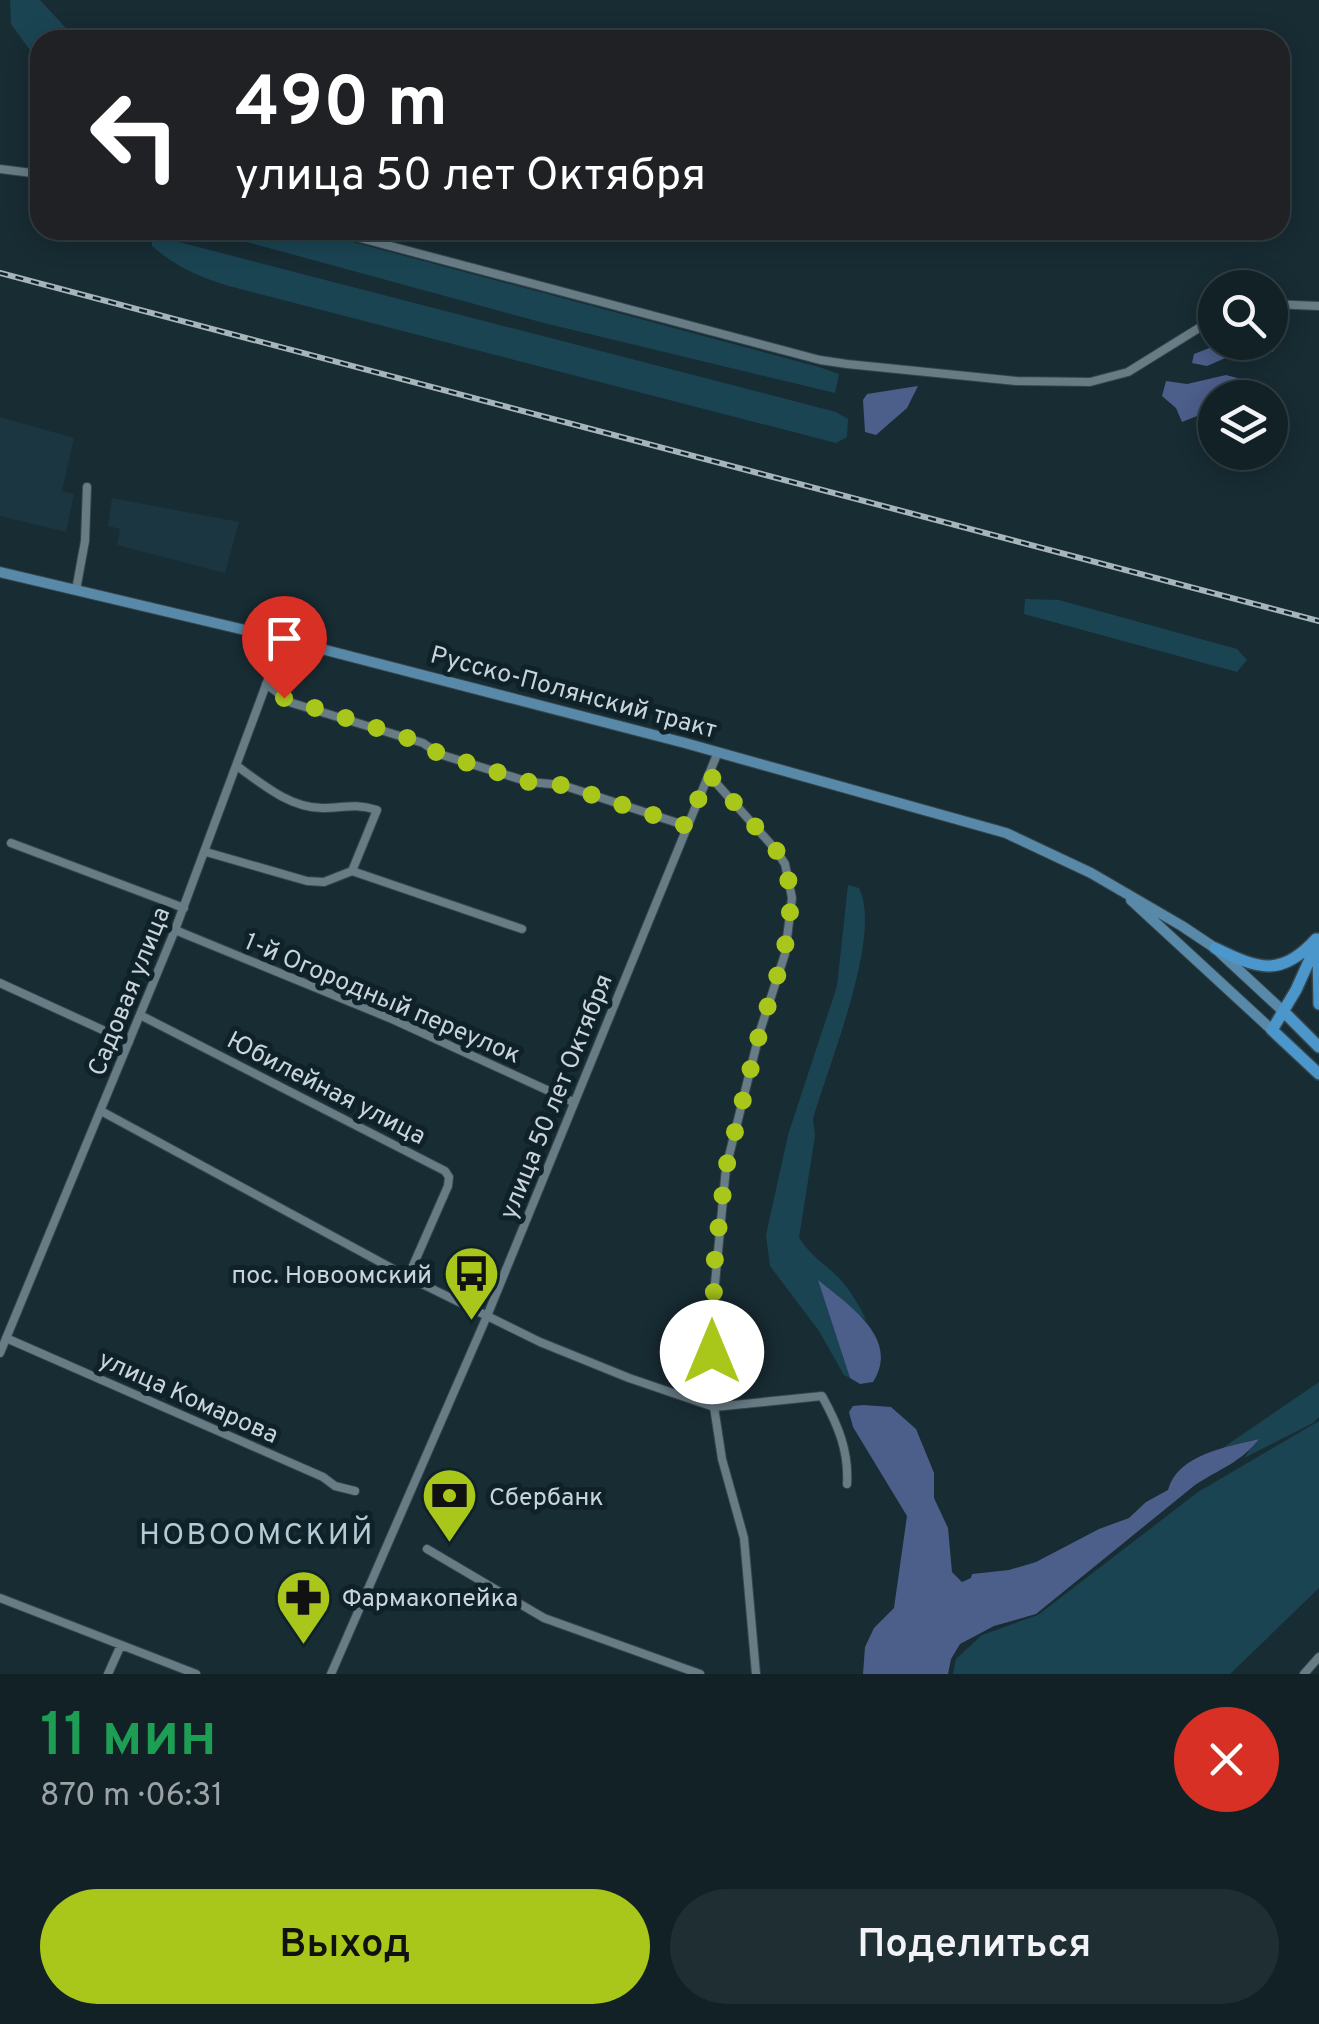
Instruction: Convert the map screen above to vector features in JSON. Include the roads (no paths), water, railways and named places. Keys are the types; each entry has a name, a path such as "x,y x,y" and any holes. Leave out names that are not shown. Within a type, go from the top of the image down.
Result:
{"main road":[{"name":"Русско-Полянский тракт","path":"0,572 718,752 1006,832 1151,906 1216,948 1319,1047"},
{"name":"Русско-Полянский тракт","path":"1123,892 1319,1074"},
{"path":"1216,948 1246,963 1274,967 1302,954 1319,938"},
{"path":"1272,1030 1319,938"},
{"path":"1319,950 1319,1004"}],"street":[{"path":"0,169 30,173"},
{"path":"368,240 820,360 885,368 1016,380 1090,382 1128,372 1198,329"},
{"path":"1288,305 1319,306"},
{"path":"76,590 86,541 87,487"},
{"name":"Садовая улица","path":"0,1353 184,908 283,640"},
{"path":"266,684 292,703 423,743 439,754 529,782 562,785 687,826"},
{"name":"улица 50 лет Октября","path":"331,1674 487,1316 718,752"},
{"path":"237,766 293,802 319,808 356,804 377,810 352,872"},
{"path":"709,774 776,850 785,864 792,898 784,954 737,1118 721,1200 711,1325 714,1406 722,1460 744,1538 756,1674"},
{"path":"12,843 184,908"},
{"path":"206,852 307,881 324,882 352,872 522,929"},
{"name":"1-й Огородный переулок","path":"175,930 392,1019 574,1102"},
{"path":"0,983 129,1042"},
{"name":"Юбилейная улица","path":"140,1015 445,1171 448,1186 408,1277"},
{"path":"101,1111 408,1277 558,1350 714,1406 822,1396 838,1425 848,1463 848,1484"},
{"name":"улица Комарова","path":"6,1338 323,1476 335,1486 355,1491"},
{"path":"427,1549 544,1618 626,1644 700,1674"},
{"path":"0,1598 196,1674"},
{"path":"108,1674 121,1645"},
{"path":"1304,1674 1319,1657"}],"water":[{"path":"1198,352 1198,360 1221,360 1207,366 1192,363"},
{"path":"1226,375 1242,380 1204,380"},
{"path":"1166,381 1198,381 1198,416 1182,422 1176,408 1162,396"},
{"path":"918,386 907,408 876,435 865,432 863,400 867,394"},
{"path":"818,1280 856,1312 876,1337 880,1366 873,1382 860,1384 850,1378"},
{"path":"853,1406 891,1407 916,1429 934,1473 934,1498 948,1528 952,1572 962,1582 972,1574 1036,1562 1129,1518 1146,1502 1168,1490 1173,1478 1193,1460 1259,1439 1237,1460 1195,1485 1036,1614 994,1626 960,1644 948,1674 863,1674 865,1647 874,1628 894,1608 907,1516 853,1427 849,1412"}],"railway":[{"path":"0,273 1319,621"}],"place":[{"name":"пос. Новоомский","path":"471,1323"},
{"name":"Сбербанк","path":"450,1545"},
{"name":"Фармакопейка","path":"303,1646"}],"district":[{"name":"НОВООМСКИЙ","path":"257,1534"}]}
